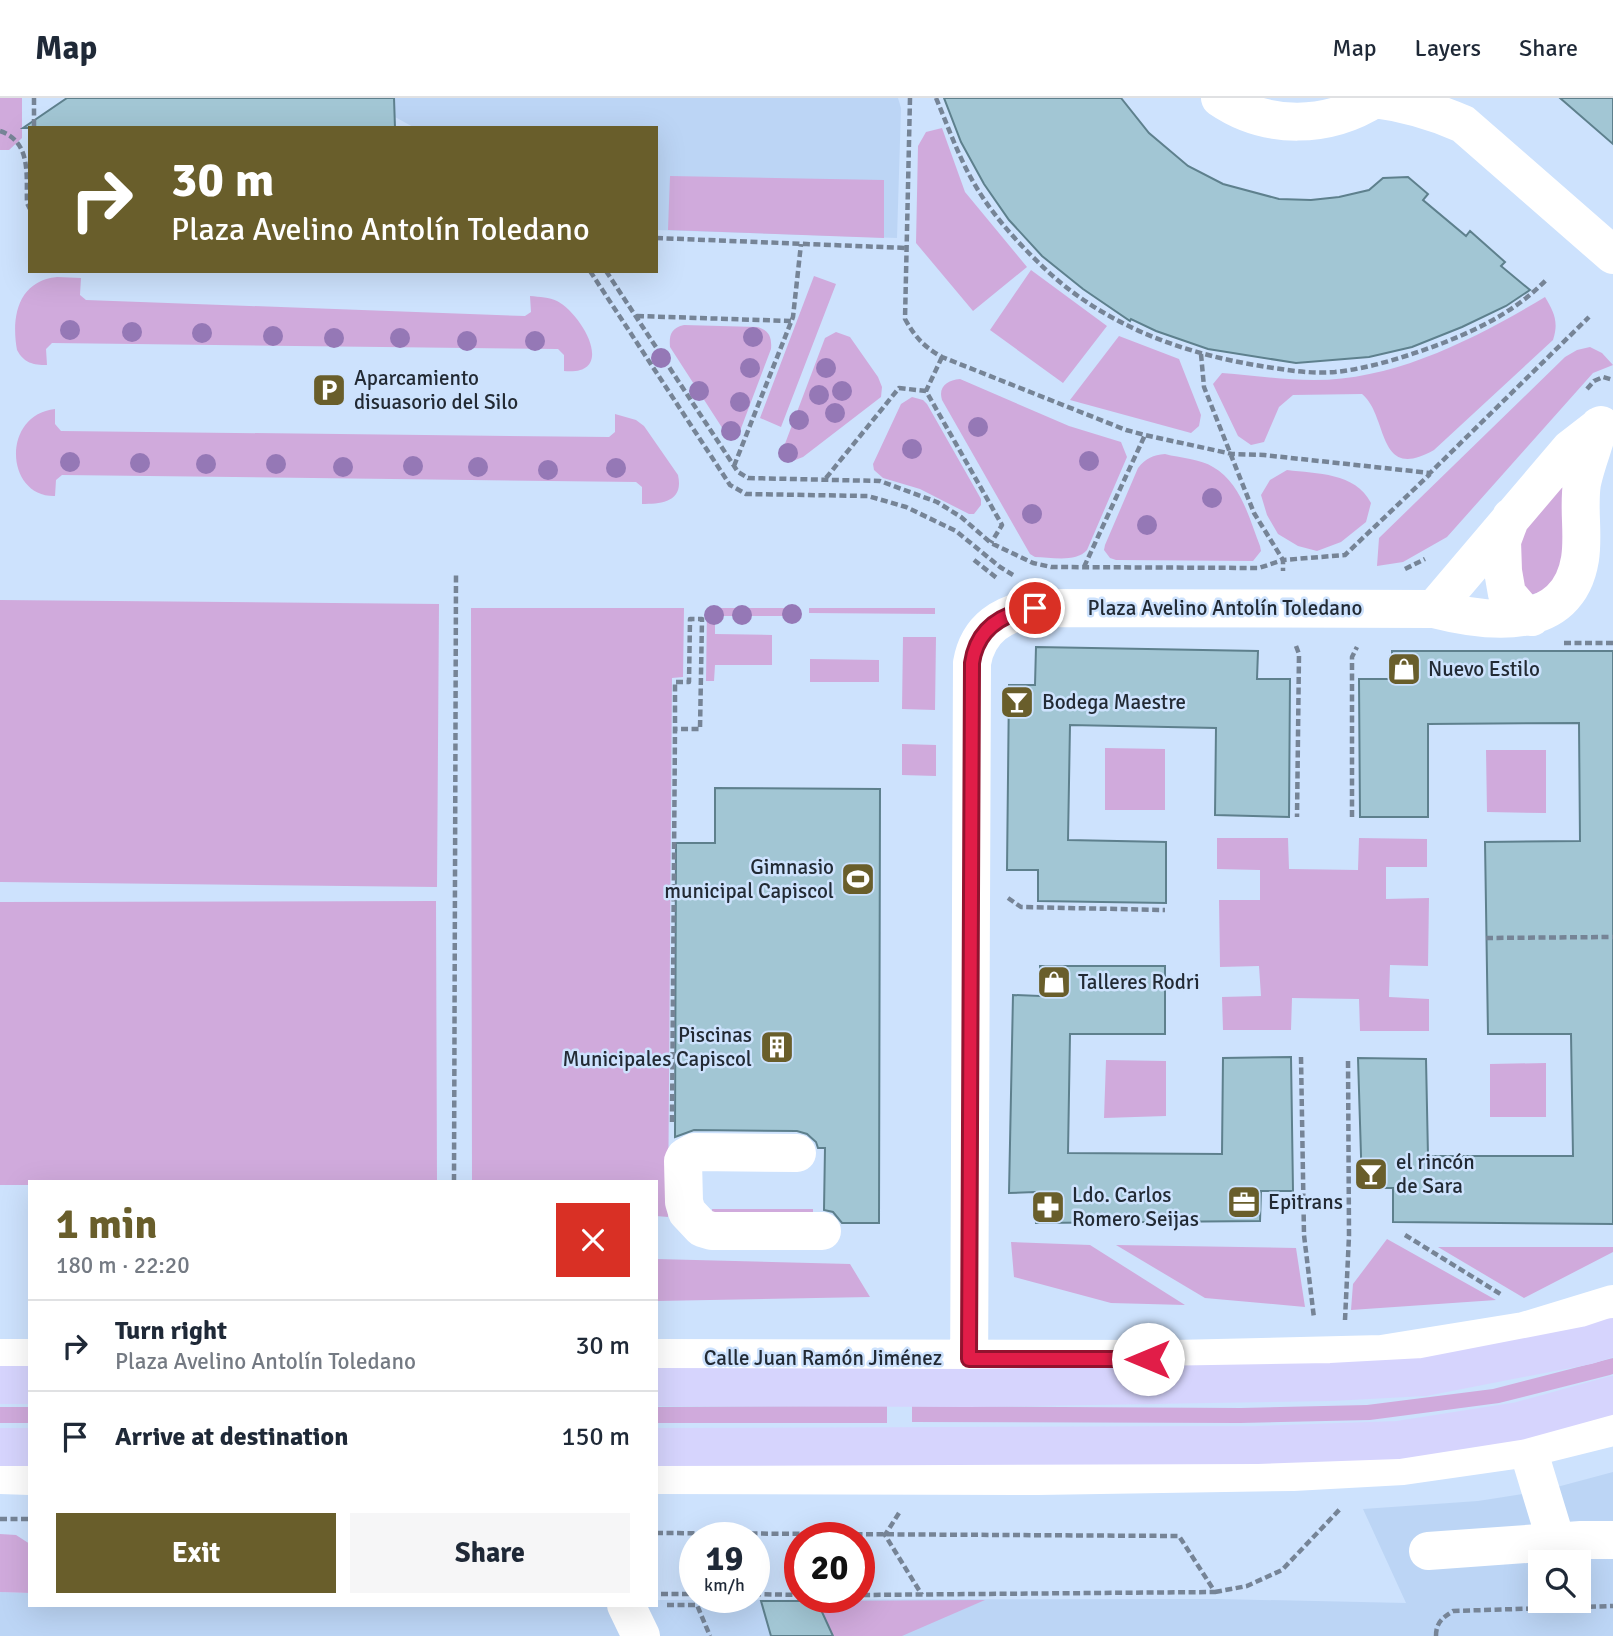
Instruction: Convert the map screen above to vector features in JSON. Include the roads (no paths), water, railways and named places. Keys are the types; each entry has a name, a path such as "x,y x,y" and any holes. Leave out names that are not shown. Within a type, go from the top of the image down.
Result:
{"main road":[{"name":"Calle Juan Ramón Jiménez","path":"658,1387 969,1374 1331,1382 1424,1377 1588,1345 1613,1337"},
{"path":"0,1385 28,1385"},
{"path":"658,1447 1307,1444 1524,1435 1613,1395"},
{"path":"0,1447 28,1447"}],"street":[{"path":"1220,98 1237,110 1278,122 1327,118 1375,99 1407,103 1435,112 1458,111 1613,255"},
{"path":"1434,609 1570,449 1600,404"},
{"path":"1511,517 1502,541 1507,594 1520,610 1545,630 1573,586 1580,559 1582,484 1600,404"},
{"name":"Plaza Avelino Antolín Toledano","path":"969,1374 972,663 974,649 981,637 1007,614 1035,608 1434,609 1545,630"},
{"path":"797,1153 689,1154 683,1161 684,1202 687,1212 694,1222 712,1231 822,1231"},
{"name":"Calle Juan Ramón Jiménez","path":"658,1358 969,1374 1174,1359 1382,1354 1524,1331 1613,1304"},
{"path":"0,1358 28,1358"},
{"path":"658,1475 1038,1476 1293,1472 1403,1466 1524,1435 1613,1427"},
{"path":"1428,1551 1591,1538 1524,1435"},
{"path":"0,1475 28,1476"}],"place":[{"name":"Aparcamiento disuasorio del Silo","path":"329,390"},
{"name":"Nuevo Estilo","path":"1404,669"},
{"name":"Bodega Maestre","path":"1017,702"},
{"name":"Gimnasio municipal Capiscol","path":"858,879"},
{"name":"Talleres Rodri","path":"1054,982"},
{"name":"Piscinas Municipales Capiscol","path":"777,1047"},
{"name":"el rincón de Sara","path":"1371,1174"},
{"name":"Epitrans","path":"1244,1202"},
{"name":"Ldo. Carlos Romero Seijas","path":"1048,1207"}]}
